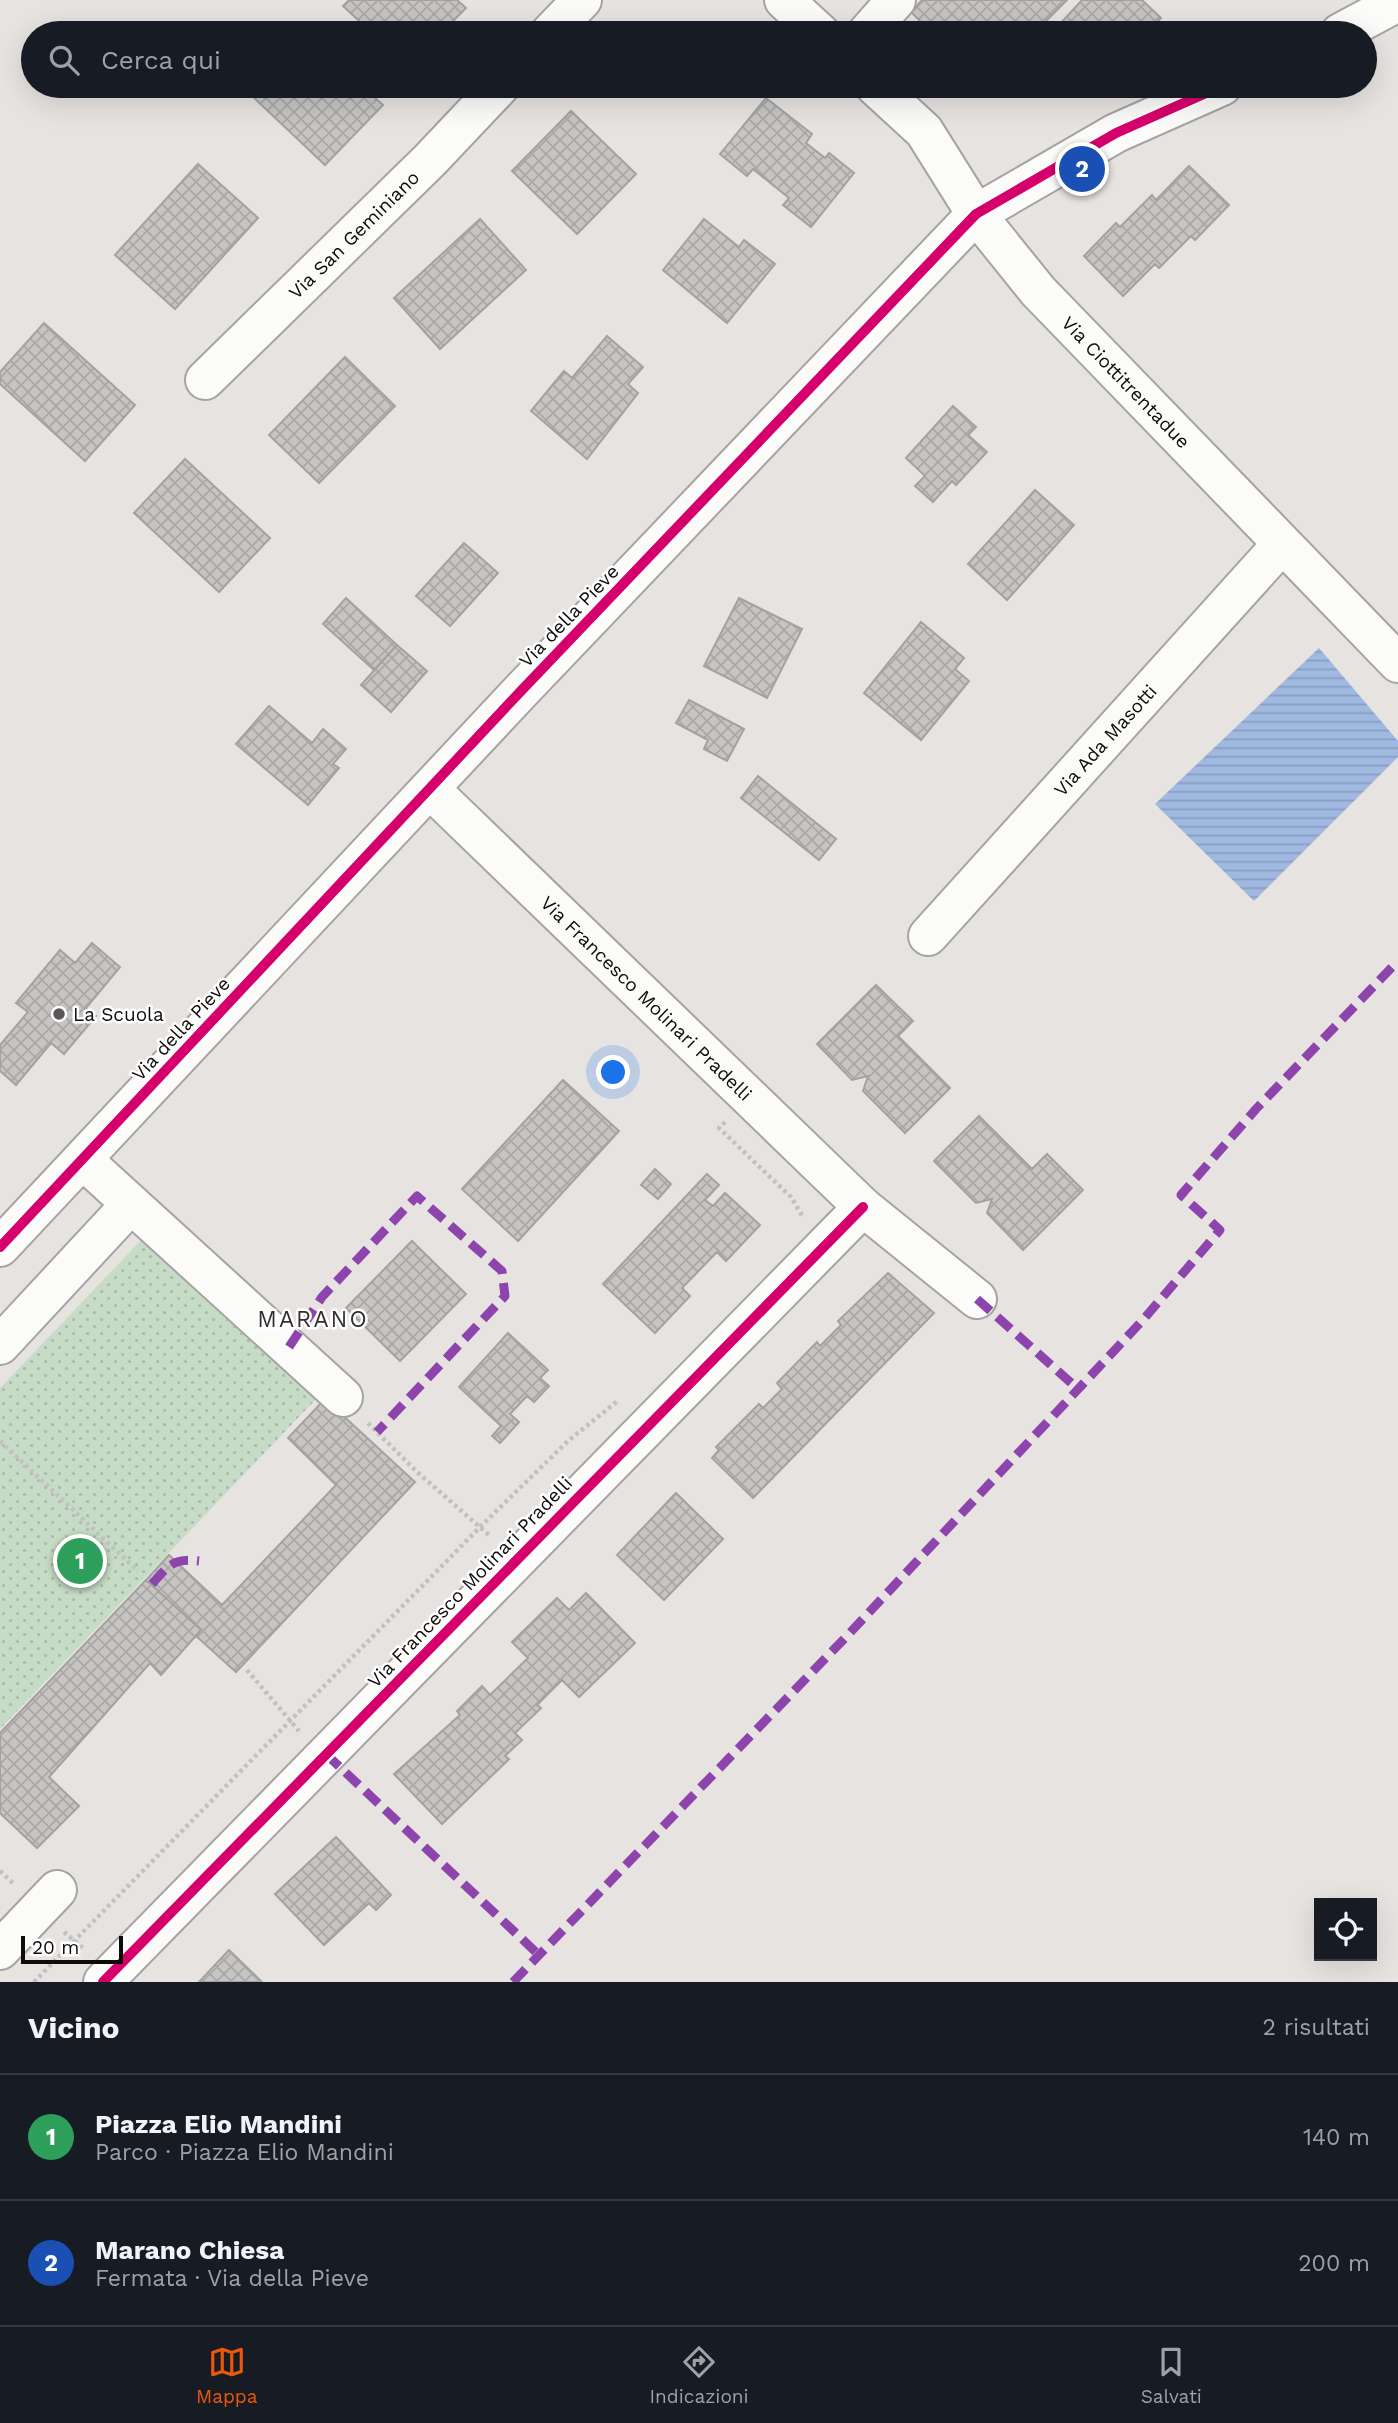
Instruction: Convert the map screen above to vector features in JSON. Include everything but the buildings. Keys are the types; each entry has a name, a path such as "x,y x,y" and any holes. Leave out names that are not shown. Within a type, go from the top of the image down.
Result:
{"street":[{"path":"562,21 582,0"},
{"path":"784,0 807,21"},
{"path":"878,21 896,0"},
{"path":"1362,21 1398,2"},
{"name":"Via San Geminiano","path":"205,380 430,160 489,98"},
{"name":"Via Ciottitrentadue","path":"888,98 924,131 976,214 1038,291 1398,663"},
{"name":"Via della Pieve","path":"0,1247 976,214 1116,133 1195,98"},
{"name":"Via Ada Masotti","path":"928,936 1282,544"},
{"name":"Via Francesco Molinari Pradelli","path":"430,789 863,1207 977,1299"},
{"path":"83,1160 343,1397"},
{"path":"0,1345 131,1204"},
{"name":"Via Francesco Molinari Pradelli","path":"103,1982 863,1207"},
{"path":"0,1950 57,1890"}],"path":[{"path":"749,1097 719,1128 791,1197 809,1227"},
{"path":"34,1982 480,1527 569,1440 629,1394"},
{"path":"343,1397 416,1471 517,1559"},
{"path":"0,1441 138,1571"},
{"path":"247,1670 289,1722 326,1754"}],"green space":[{"path":"147,1234 321,1394 0,1729 0,1388"}],"water":[{"path":"1319,648 1398,741 1398,757 1254,901 1155,804"}],"marked path":[{"path":"513,1982 845,1638 1142,1321 1220,1230 1181,1195 1256,1109 1398,961"},
{"path":"289,1347 322,1297 417,1196 502,1271 505,1296 377,1432"},
{"path":"977,1299 1078,1389"},
{"path":"152,1584 172,1564 199,1561"},
{"path":"326,1754 539,1955"}],"cycle path":[{"path":"0,1247 520,692 976,214 1116,133 1195,98"},
{"path":"103,1982 863,1207"}],"place":[{"name":"Marano Chiesa","path":"1082,169"},
{"name":"La Scuola","path":"59,1014"},
{"name":"Piazza Elio Mandini","path":"80,1561"}],"district":[{"name":"MARANO","path":"313,1319"}]}
